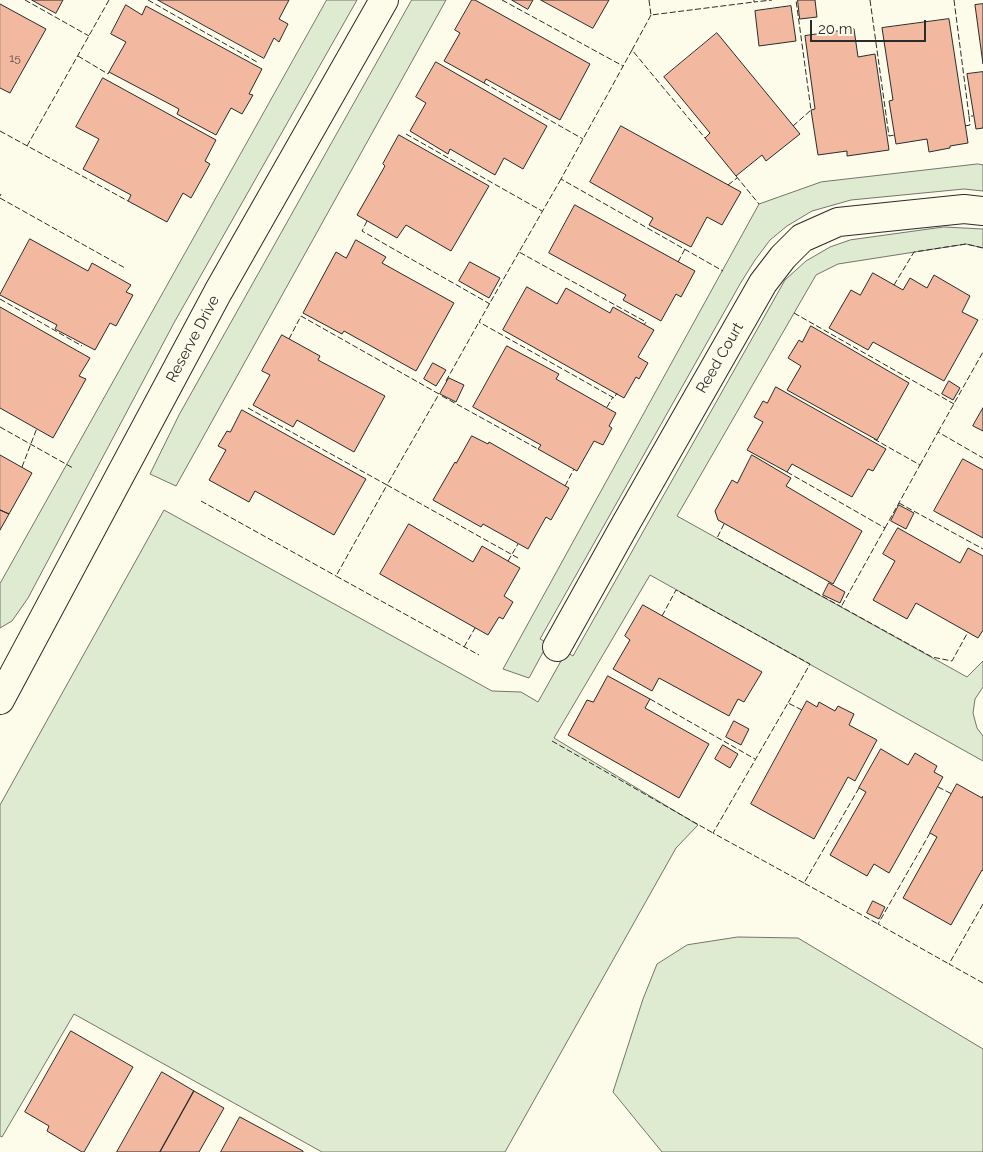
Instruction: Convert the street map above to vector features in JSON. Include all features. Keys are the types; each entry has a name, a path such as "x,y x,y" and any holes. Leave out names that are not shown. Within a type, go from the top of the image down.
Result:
{"street":[{"name":"Reserve Drive","path":"3,686 218,292 384,0"},
{"name":"Reed Court","path":"557,647 763,283 783,257 802,238 838,222 964,209 983,211"}],"green space":[{"path":"327,0 357,0 175,321 28,598 12,621 0,628 0,584"},
{"path":"412,0 446,0 176,486 150,474 179,415"},
{"path":"978,164 983,165 983,191 964,189 851,200 812,211 787,226 770,240 740,284 540,639 548,643 529,678 503,669 759,204 821,182"},
{"path":"944,227 983,229 983,248 966,244 838,264 816,275 677,516 967,677 983,661 983,687 975,699 973,713 977,728 983,736 983,761 650,575 554,738 698,825 676,848 505,1152 322,1152 74,1014 2,1137 0,1136 0,805 164,510 492,691 521,692 538,702 566,652 573,656 785,280 806,261 830,247 850,240"},
{"path":"738,937 798,938 983,1049 983,1152 662,1152 613,1092 643,999 657,964 687,945"}],"building":[{"path":"32,0 63,0 56,13"},
{"path":"158,0 289,0 279,19 288,24 279,42 274,38 264,58"},
{"path":"472,0 590,64 560,120 486,79 484,83 444,61 460,33 455,30"},
{"path":"512,0 533,0 528,9"},
{"path":"541,0 609,0 593,28"},
{"path":"798,0 815,0 817,17 800,19"},
{"path":"0,4 46,29 10,93 0,88"},
{"path":"983,4 983,64 975,5"},
{"path":"126,5 142,15 146,6 262,69 249,94 253,95 242,114 231,108 216,135 177,114 179,109 109,72 126,42 111,34"},
{"path":"791,6 796,41 759,46 755,11"},
{"path":"949,19 968,143 929,152 927,139 896,144 889,101 893,100 882,28"},
{"path":"854,29 858,57 875,54 889,150 847,156 847,151 818,155 811,110 815,109 805,36"},
{"path":"717,33 800,134 766,161 762,155 736,176 705,138 710,133 664,77"},
{"path":"436,62 547,126 523,169 504,158 495,175 450,149 448,154 410,131 426,103 416,97"},
{"path":"983,72 983,128 976,129 967,74"},
{"path":"103,78 216,140 205,161 210,164 191,198 183,193 167,222 128,201 131,195 83,169 99,139 76,127"},
{"path":"621,126 741,192 722,225 707,217 691,247 649,225 653,218 590,182"},
{"path":"399,135 489,186 451,251 406,225 397,238 357,215 385,166 383,164"},
{"path":"575,205 695,271 681,297 676,294 661,321 623,300 626,295 549,253"},
{"path":"30,239 88,271 92,263 131,285 126,292 133,295 116,326 110,323 95,350 55,329 57,325 0,295"},
{"path":"356,240 386,257 382,263 454,303 416,371 344,331 342,334 303,313 336,252 346,258"},
{"path":"470,262 500,278 489,298 459,281"},
{"path":"873,273 903,290 910,278 927,288 934,275 970,296 962,312 978,320 944,381 873,342 868,350 829,328 851,290 860,295"},
{"path":"527,287 557,304 566,288 610,313 613,307 654,330 638,357 648,363 639,379 636,377 624,398 503,330"},
{"path":"0,307 90,358 79,376 86,379 53,438 0,408"},
{"path":"811,326 909,383 877,440 787,390 801,366 788,358 799,340 802,342"},
{"path":"282,335 320,356 318,360 385,396 354,452 297,420 293,427 253,405 270,375 262,371"},
{"path":"507,346 559,374 556,379 616,413 609,426 612,428 603,445 594,441 577,471 538,449 541,445 473,407"},
{"path":"433,363 446,370 436,386 424,379"},
{"path":"449,378 464,385 456,402 440,394"},
{"path":"949,381 960,388 953,400 942,394"},
{"path":"776,387 886,449 873,471 868,469 852,497 792,464 787,472 747,450 763,422 754,417 763,401 767,403"},
{"path":"983,408 983,431 973,426"},
{"path":"242,410 366,479 334,535 255,491 249,502 209,480 226,450 218,446 227,431 230,432"},
{"path":"472,436 488,444 489,442 569,488 551,520 546,517 528,549 483,524 481,527 433,500"},
{"path":"0,455 32,473 9,514 0,510"},
{"path":"752,455 791,478 786,486 862,531 833,584 718,520 715,511 732,480 737,483"},
{"path":"963,459 983,470 983,538 934,511"},
{"path":"899,505 914,513 906,529 891,521"},
{"path":"0,510 9,514 0,530"},
{"path":"409,524 473,562 482,546 520,568 504,596 513,602 503,619 499,617 488,635 380,574"},
{"path":"898,528 960,563 968,548 983,556 983,630 978,638 916,603 907,619 873,600 895,561 883,554"},
{"path":"829,583 845,592 840,603 823,595"},
{"path":"643,605 762,672 744,702 738,699 729,716 659,678 652,691 613,669 630,640 625,636"},
{"path":"608,676 650,699 645,708 709,744 679,798 568,735 587,700 593,702"},
{"path":"807,701 817,707 819,702 835,711 838,706 854,714 849,725 877,740 855,781 848,777 814,839 751,804"},
{"path":"734,721 749,729 741,745 726,737"},
{"path":"723,745 738,754 730,768 715,759"},
{"path":"881,749 908,765 915,753 937,766 934,772 943,777 889,873 874,864 867,876 830,855 866,792 859,788"},
{"path":"957,784 982,798 983,796 983,871 951,925 903,898 937,837 930,833"},
{"path":"873,901 885,907 879,919 867,913"},
{"path":"71,1031 133,1067 84,1152 47,1131 49,1126 25,1112"},
{"path":"162,1072 194,1091 160,1152 117,1152"},
{"path":"194,1091 224,1108 199,1152 160,1152"},
{"path":"240,1117 303,1151 303,1152 221,1152"}],"fence":[{"path":"25,0 89,36"},
{"path":"27,146 109,0"},
{"path":"148,0 257,62"},
{"path":"502,0 623,66"},
{"path":"649,0 651,15 754,2"},
{"path":"754,0 754,2 772,0"},
{"path":"793,126 811,110 796,0"},
{"path":"870,0 889,136 895,135"},
{"path":"954,0 969,116 973,116"},
{"path":"651,15 632,50 705,138"},
{"path":"632,50 561,179 723,271"},
{"path":"78,56 108,74 109,72"},
{"path":"484,83 583,139"},
{"path":"965,126 970,125 969,116"},
{"path":"0,131 128,201"},
{"path":"406,134 542,211"},
{"path":"736,176 759,204"},
{"path":"728,185 737,178"},
{"path":"561,179 519,252 646,322 644,325"},
{"path":"0,198 125,268"},
{"path":"367,221 362,231 490,304"},
{"path":"894,285 914,252 966,244 983,248"},
{"path":"678,262 685,249"},
{"path":"519,252 479,322 614,398 617,393"},
{"path":"0,299 82,346"},
{"path":"794,313 954,404"},
{"path":"289,339 301,316 439,394 387,485 518,558"},
{"path":"446,381 479,322"},
{"path":"938,432 983,352"},
{"path":"442,396 538,449"},
{"path":"607,407 613,397"},
{"path":"248,408 387,485 336,576 479,655"},
{"path":"0,427 73,468"},
{"path":"22,467 37,428"},
{"path":"920,465 938,432 983,458"},
{"path":"874,439 920,465 885,528"},
{"path":"565,486 574,469"},
{"path":"787,472 885,528 841,607"},
{"path":"201,501 336,576"},
{"path":"899,503 983,549"},
{"path":"724,524 717,538 932,657 952,661 968,632"},
{"path":"508,561 518,544"},
{"path":"662,616 676,590 810,664 788,703"},
{"path":"464,647 475,628"},
{"path":"650,699 755,759"},
{"path":"802,710 788,703 713,833 804,883"},
{"path":"552,741 713,833"},
{"path":"938,787 952,794"},
{"path":"859,788 804,883 878,924"},
{"path":"930,833 878,924 949,964"},
{"path":"983,904 949,964 983,983"}]}
